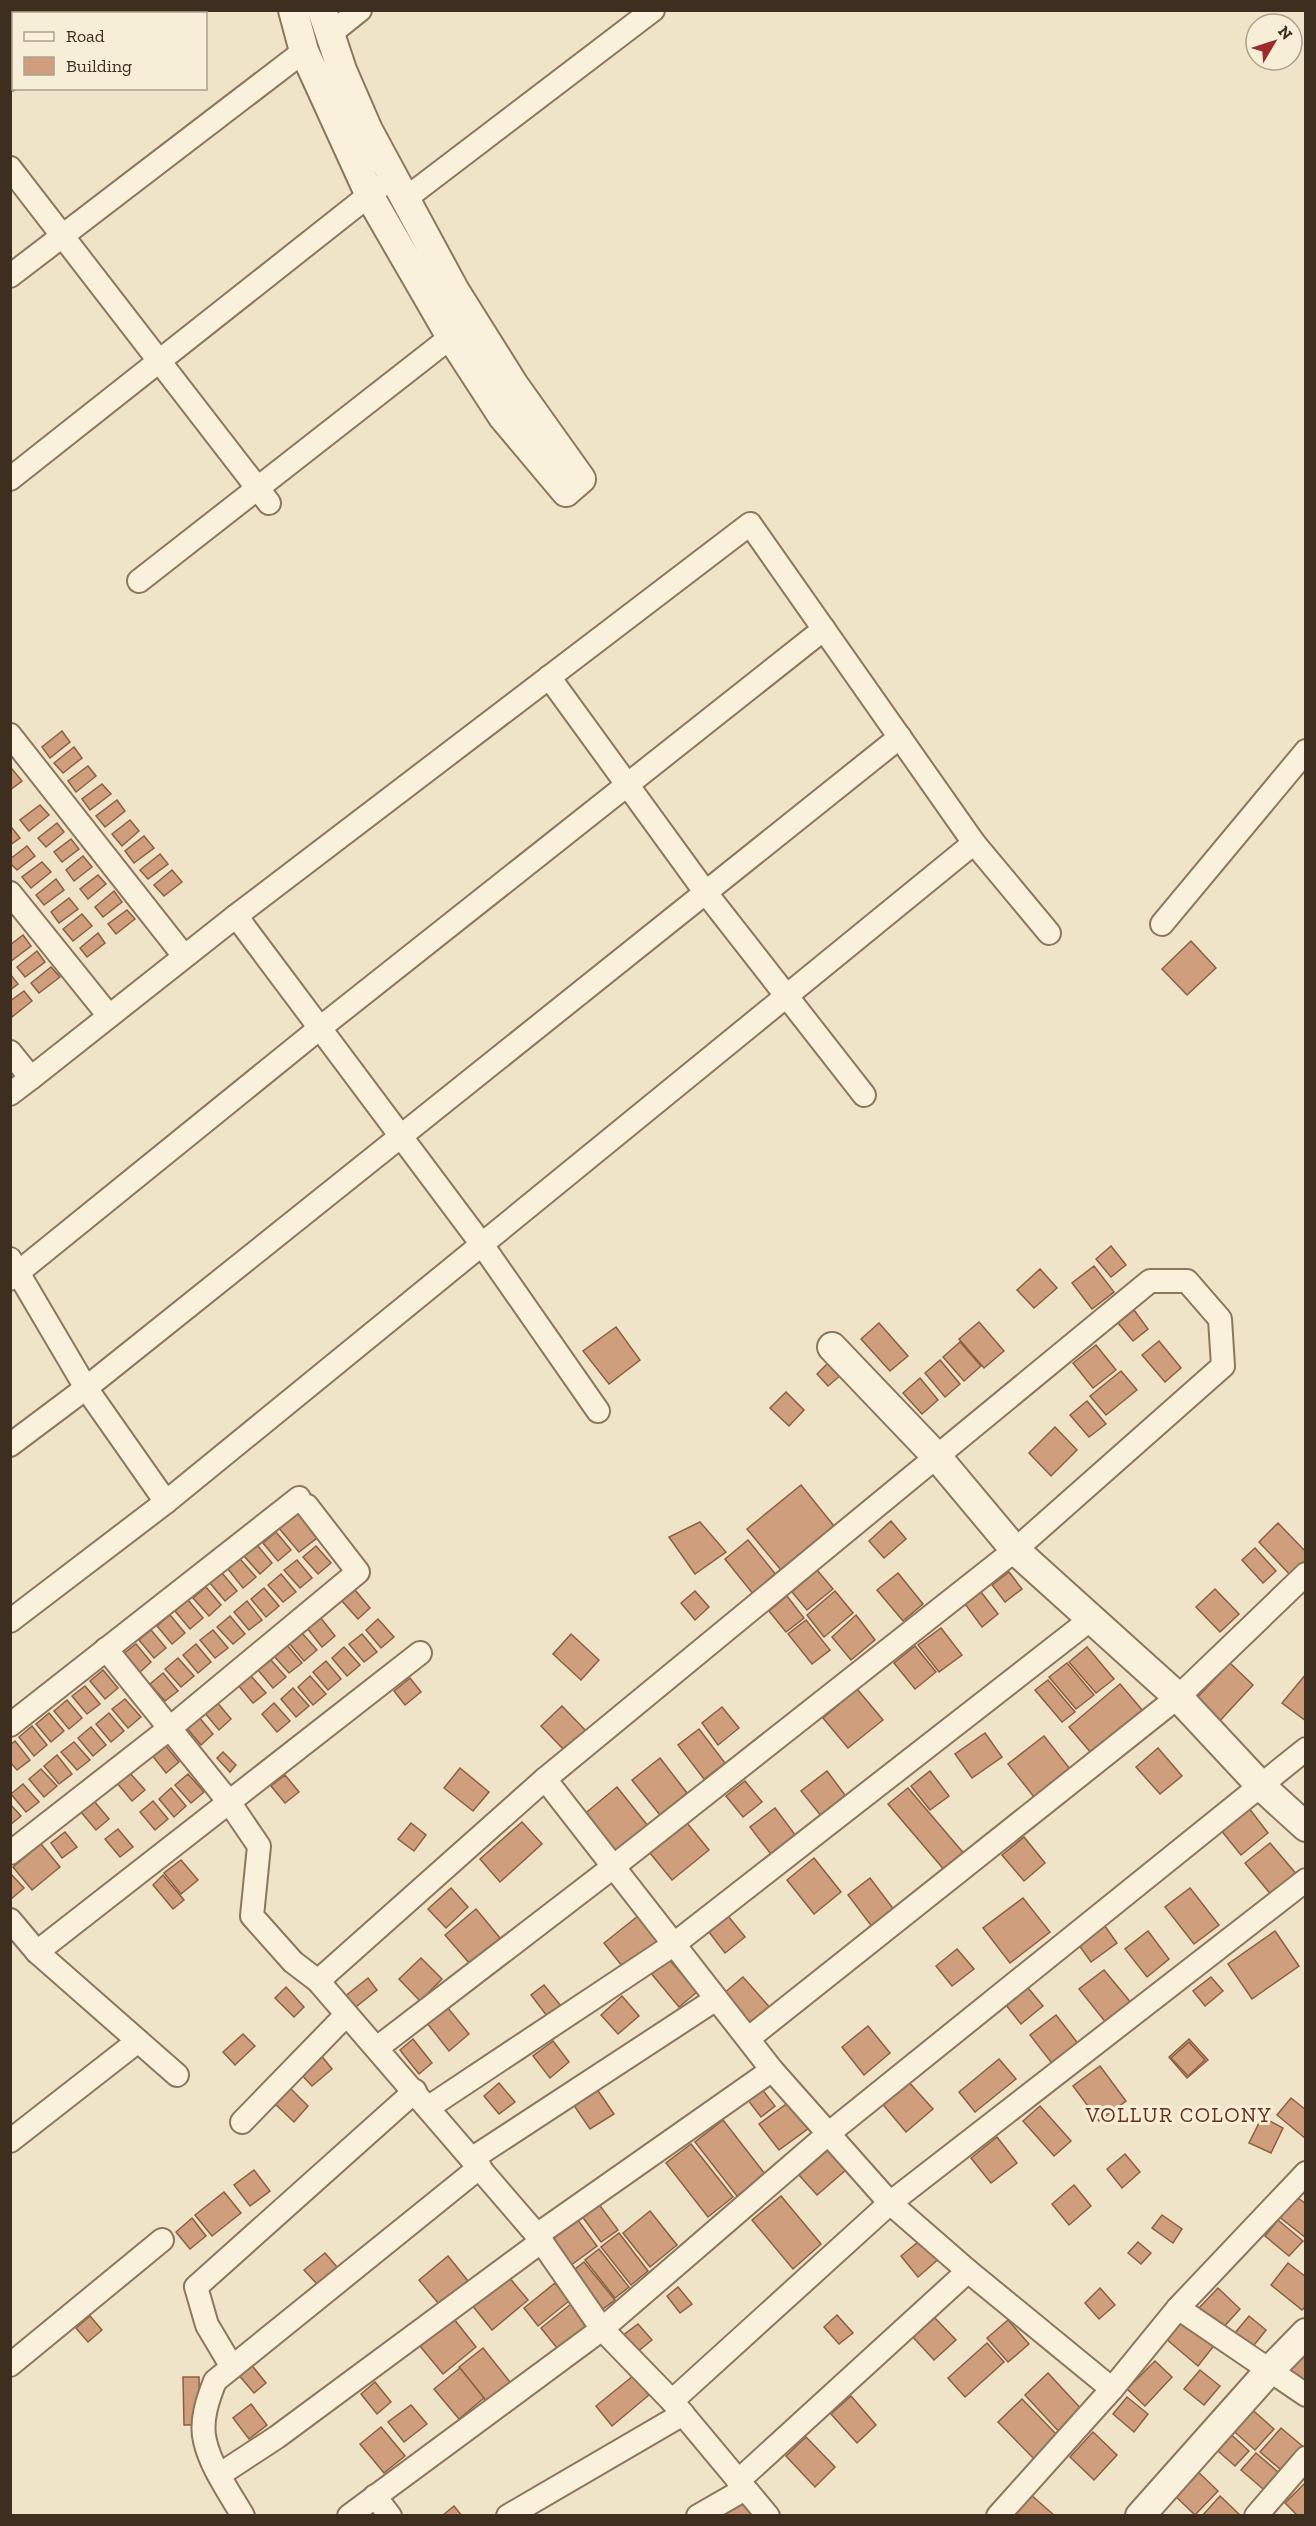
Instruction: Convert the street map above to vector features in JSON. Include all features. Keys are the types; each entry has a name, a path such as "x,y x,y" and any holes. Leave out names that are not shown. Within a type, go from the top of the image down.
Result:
{"street":[{"path":"293,10 304,51 370,194 451,337 503,417 566,492 581,479 496,357 455,291 399,188 355,100 326,22 360,10"},
{"path":"10,479 370,194 399,188 653,10"},
{"path":"10,276 304,51"},
{"path":"10,168 263,496"},
{"path":"139,581 263,496 451,337"},
{"path":"10,1094 184,956 750,524 974,843 1049,933"},
{"path":"166,1502 86,1388 13,1270 824,629"},
{"path":"549,677 706,893 864,1095"},
{"path":"10,735 184,956"},
{"path":"10,1445 86,1388 900,737"},
{"path":"1162,924 1305,751"},
{"path":"10,1621 166,1502 483,1246 974,843"},
{"path":"10,893 109,1016"},
{"path":"236,916 483,1246 598,1411"},
{"path":"10,1052 31,1078"},
{"path":"318,1981 545,1779 938,1458 1150,1281 1187,1281 1220,1319 1223,1366 1015,1550 377,2048"},
{"path":"832,1347 938,1458 1015,1550 1178,1697 1261,1786 1305,1827"},
{"path":"10,1725 303,1502 358,1572 170,1728 10,1853"},
{"path":"749,2038 1178,1697 1305,1574"},
{"path":"232,2367 207,2325 196,2287 422,2099 673,1945 1091,1619"},
{"path":"106,1650 229,1802 259,1846 252,1916 293,1962 318,1981 422,2099 539,2238 602,2329 677,2408 768,2516"},
{"path":"37,1952 420,1653"},
{"path":"349,2516 602,2329 828,2134 1305,1749"},
{"path":"545,1779 772,2070 890,2203 968,2271 1112,2389"},
{"path":"508,2516 677,2408 890,2203 1305,1880"},
{"path":"11,1921 37,1952 177,2075"},
{"path":"243,2516 219,2475 204,2440 206,2405 215,2381 477,2163 716,1998"},
{"path":"242,2122 346,2015"},
{"path":"10,2140 138,2041"},
{"path":"219,2475 277,2436 539,2238 772,2070"},
{"path":"998,2516 1112,2389 1178,2308 1305,2173"},
{"path":"10,2365 162,2240"},
{"path":"698,2516 742,2485 968,2271"},
{"path":"1178,2308 1305,2395"},
{"path":"1140,2516 1305,2333"},
{"path":"1256,2516 1305,2458"},
{"path":"375,2496 390,2516"}],"building":[{"path":"62,731 70,742 50,758 42,747"},
{"path":"74,747 82,758 63,773 54,763"},
{"path":"88,766 96,776 76,792 68,781"},
{"path":"12,769 22,781 10,790 10,771"},
{"path":"102,784 111,794 90,810 82,799"},
{"path":"117,800 125,811 105,827 96,816"},
{"path":"40,805 49,815 29,831 20,820"},
{"path":"130,820 139,831 122,846 112,834"},
{"path":"57,823 64,832 46,847 38,838"},
{"path":"12,828 20,838 10,845 10,830"},
{"path":"144,836 154,848 134,863 125,851"},
{"path":"71,839 79,849 62,862 54,852"},
{"path":"27,846 35,856 17,870 10,863 10,859"},
{"path":"160,854 168,864 148,879 140,870"},
{"path":"83,856 92,867 74,881 66,870"},
{"path":"42,862 51,872 31,888 22,877"},
{"path":"172,870 182,882 164,896 154,885"},
{"path":"98,875 106,884 88,899 80,889"},
{"path":"56,879 64,890 44,905 36,895"},
{"path":"114,891 122,902 103,917 95,907"},
{"path":"69,898 78,909 59,923 51,912"},
{"path":"127,910 135,919 116,934 108,924"},
{"path":"82,914 92,926 73,941 63,929"},
{"path":"98,933 105,943 87,957 80,948"},
{"path":"23,935 31,946 11,961 10,945"},
{"path":"1191,941 1216,968 1187,995 1162,969"},
{"path":"37,951 45,962 25,977 17,967"},
{"path":"51,967 60,977 39,993 31,983"},
{"path":"10,974 18,984 10,990"},
{"path":"24,991 32,1001 12,1017 10,1001"},
{"path":"1111,1246 1126,1265 1111,1277 1096,1259"},
{"path":"1094,1266 1114,1292 1092,1309 1072,1283"},
{"path":"1040,1269 1057,1288 1034,1308 1017,1290"},
{"path":"1134,1310 1148,1329 1133,1341 1118,1323"},
{"path":"979,1322 1004,1351 984,1368 959,1339"},
{"path":"879,1323 908,1356 890,1371 861,1339"},
{"path":"616,1327 640,1360 609,1384 583,1351"},
{"path":"1159,1341 1181,1368 1165,1382 1142,1355"},
{"path":"960,1342 981,1366 964,1381 943,1357"},
{"path":"1096,1345 1116,1370 1093,1388 1073,1363"},
{"path":"940,1360 960,1384 945,1397 925,1373"},
{"path":"830,1361 842,1374 828,1386 817,1374"},
{"path":"1121,1371 1137,1390 1106,1415 1090,1396"},
{"path":"920,1378 938,1400 922,1414 903,1393"},
{"path":"786,1392 804,1410 789,1426 770,1408"},
{"path":"1087,1401 1106,1424 1089,1437 1070,1415"},
{"path":"1055,1427 1077,1450 1051,1476 1029,1453"},
{"path":"801,1485 834,1526 781,1570 747,1529"},
{"path":"297,1512 317,1538 299,1552 278,1527"},
{"path":"891,1521 906,1539 884,1558 869,1541"},
{"path":"700,1522 726,1552 695,1574 669,1537"},
{"path":"1278,1523 1306,1552 1306,1568 1294,1579 1259,1542"},
{"path":"276,1532 291,1550 278,1561 263,1543"},
{"path":"748,1540 781,1581 758,1600 725,1559"},
{"path":"257,1545 272,1563 260,1574 244,1556"},
{"path":"316,1546 331,1563 318,1574 303,1557"},
{"path":"1255,1548 1276,1571 1263,1583 1242,1560"},
{"path":"240,1559 256,1577 243,1588 228,1569"},
{"path":"297,1560 312,1578 300,1588 284,1570"},
{"path":"817,1570 833,1589 807,1610 792,1592"},
{"path":"1009,1572 1022,1589 1005,1602 992,1585"},
{"path":"222,1573 237,1591 225,1601 210,1583"},
{"path":"898,1573 923,1604 903,1621 877,1590"},
{"path":"281,1574 296,1592 283,1602 268,1585"},
{"path":"206,1587 221,1605 209,1616 193,1598"},
{"path":"264,1588 279,1606 266,1617 251,1599"},
{"path":"1215,1589 1239,1614 1220,1632 1196,1607"},
{"path":"355,1590 370,1608 358,1619 342,1601"},
{"path":"695,1591 709,1607 695,1620 681,1603"},
{"path":"835,1591 853,1613 824,1637 807,1615"},
{"path":"981,1592 998,1614 982,1627 965,1604"},
{"path":"787,1596 804,1618 786,1632 769,1611"},
{"path":"188,1600 203,1618 190,1629 175,1611"},
{"path":"247,1601 262,1620 249,1630 234,1612"},
{"path":"170,1615 185,1633 172,1644 157,1626"},
{"path":"856,1615 875,1640 851,1660 832,1637"},
{"path":"230,1616 245,1634 233,1644 217,1627"},
{"path":"320,1617 335,1636 322,1647 307,1628"},
{"path":"378,1619 394,1637 381,1648 366,1630"},
{"path":"806,1620 830,1650 812,1664 788,1634"},
{"path":"941,1628 962,1655 939,1672 918,1645"},
{"path":"151,1630 166,1648 154,1658 139,1640"},
{"path":"213,1630 228,1648 215,1658 200,1640"},
{"path":"301,1632 317,1650 304,1661 289,1643"},
{"path":"362,1634 377,1652 364,1662 349,1644"},
{"path":"571,1634 599,1660 581,1680 553,1654"},
{"path":"136,1644 151,1662 139,1673 123,1654"},
{"path":"196,1644 211,1662 198,1673 183,1655"},
{"path":"286,1644 302,1663 289,1673 273,1655"},
{"path":"915,1646 936,1672 915,1689 894,1663"},
{"path":"344,1647 360,1665 347,1676 332,1658"},
{"path":"1087,1647 1114,1679 1096,1693 1069,1662"},
{"path":"178,1658 194,1676 181,1687 165,1669"},
{"path":"270,1659 286,1677 273,1688 258,1670"},
{"path":"326,1661 341,1679 328,1690 313,1672"},
{"path":"1067,1663 1094,1695 1076,1709 1049,1677"},
{"path":"1230,1663 1253,1685 1216,1725 1193,1702"},
{"path":"103,1670 118,1688 105,1699 90,1681"},
{"path":"163,1673 178,1691 165,1701 150,1684"},
{"path":"1306,1674 1306,1721 1282,1703"},
{"path":"250,1675 266,1693 253,1703 238,1685"},
{"path":"310,1676 326,1694 313,1705 298,1687"},
{"path":"410,1678 421,1692 405,1705 394,1691"},
{"path":"1048,1680 1075,1712 1062,1722 1035,1690"},
{"path":"1120,1684 1143,1711 1092,1754 1069,1727"},
{"path":"85,1686 100,1704 87,1714 72,1696"},
{"path":"293,1688 309,1706 296,1717 281,1699"},
{"path":"857,1689 883,1720 848,1748 823,1718"},
{"path":"125,1699 141,1717 128,1728 112,1709"},
{"path":"67,1700 82,1718 69,1729 54,1711"},
{"path":"216,1701 231,1719 219,1730 204,1712"},
{"path":"274,1703 290,1721 277,1732 262,1714"},
{"path":"562,1706 587,1732 566,1752 541,1726"},
{"path":"722,1707 739,1728 718,1745 702,1723"},
{"path":"49,1713 64,1731 51,1742 36,1724"},
{"path":"109,1713 124,1731 111,1742 96,1724"},
{"path":"198,1716 213,1734 201,1745 186,1727"},
{"path":"32,1726 47,1745 34,1756 19,1737"},
{"path":"91,1727 106,1745 93,1756 78,1738"},
{"path":"699,1729 725,1763 704,1779 678,1745"},
{"path":"985,1733 1002,1757 972,1778 955,1754"},
{"path":"1044,1736 1074,1774 1038,1802 1008,1764"},
{"path":"15,1741 30,1760 17,1770 10,1762 10,1745"},
{"path":"74,1742 90,1760 77,1770 61,1752"},
{"path":"164,1744 179,1762 166,1773 151,1754"},
{"path":"1158,1748 1182,1776 1160,1794 1136,1767"},
{"path":"223,1752 236,1765 230,1772 217,1758"},
{"path":"57,1755 72,1774 59,1784 44,1766"},
{"path":"660,1758 687,1793 660,1815 632,1780"},
{"path":"460,1768 489,1792 473,1811 444,1788"},
{"path":"41,1769 57,1786 44,1797 29,1779"},
{"path":"827,1771 851,1803 826,1822 801,1791"},
{"path":"930,1771 949,1796 930,1810 911,1786"},
{"path":"129,1772 145,1790 132,1801 117,1783"},
{"path":"188,1774 204,1792 191,1803 175,1785"},
{"path":"285,1775 299,1792 285,1803 271,1786"},
{"path":"745,1781 762,1802 743,1817 726,1796"},
{"path":"23,1784 39,1802 26,1812 11,1794"},
{"path":"617,1787 648,1826 613,1854 582,1816"},
{"path":"171,1788 186,1806 174,1817 159,1799"},
{"path":"908,1788 966,1856 946,1872 888,1804"},
{"path":"94,1801 109,1819 96,1830 81,1812"},
{"path":"153,1801 168,1819 155,1830 140,1812"},
{"path":"10,1804 21,1816 10,1825"},
{"path":"1248,1807 1268,1833 1241,1855 1220,1829"},
{"path":"775,1808 802,1844 777,1862 750,1827"},
{"path":"522,1822 542,1844 500,1882 480,1859"},
{"path":"411,1823 426,1835 414,1851 398,1839"},
{"path":"687,1823 709,1850 672,1880 650,1853"},
{"path":"118,1829 133,1847 120,1857 105,1839"},
{"path":"65,1832 77,1847 62,1858 51,1843"},
{"path":"1024,1837 1045,1863 1024,1881 1002,1855"},
{"path":"1270,1843 1298,1876 1273,1897 1245,1863"},
{"path":"41,1844 60,1867 32,1890 13,1867"},
{"path":"814,1858 841,1892 814,1914 787,1880"},
{"path":"181,1860 198,1880 181,1894 164,1873"},
{"path":"10,1873 24,1888 11,1899 10,1899"},
{"path":"163,1875 184,1900 173,1909 153,1885"},
{"path":"870,1878 895,1911 873,1928 848,1895"},
{"path":"451,1888 468,1907 446,1928 428,1909"},
{"path":"1190,1888 1219,1925 1194,1944 1165,1907"},
{"path":"1023,1898 1050,1932 1010,1963 983,1928"},
{"path":"476,1909 500,1938 470,1964 445,1935"},
{"path":"638,1916 660,1944 626,1971 604,1943"},
{"path":"728,1916 745,1937 725,1953 709,1932"},
{"path":"1102,1922 1117,1943 1091,1962 1076,1941"},
{"path":"1148,1931 1169,1959 1147,1977 1125,1949"},
{"path":"1275,1931 1299,1966 1252,1999 1228,1964"},
{"path":"957,1949 974,1969 952,1986 936,1966"},
{"path":"667,1957 697,1992 679,2007 650,1972"},
{"path":"421,1958 442,1979 420,2001 399,1979"},
{"path":"1104,1970 1132,2004 1107,2024 1079,1989"},
{"path":"743,1977 773,2011 752,2029 723,1994"},
{"path":"1211,1977 1223,1991 1205,2006 1193,1991"},
{"path":"368,1978 377,1990 352,2010 343,1998"},
{"path":"1023,1982 1043,2006 1021,2024 1002,2000"},
{"path":"544,1985 561,2006 547,2016 531,1995"},
{"path":"286,1987 304,2007 294,2017 275,1998"},
{"path":"622,1996 639,2016 618,2034 601,2015"},
{"path":"447,2007 469,2034 449,2051 427,2023"},
{"path":"1056,2015 1080,2046 1054,2066 1030,2035"},
{"path":"868,2026 890,2053 864,2075 842,2047"},
{"path":"243,2034 255,2046 235,2065 223,2052"},
{"path":"413,2039 432,2063 419,2074 400,2050"},
{"path":"1189,2039 1208,2060 1187,2078 1169,2057"},
{"path":"553,2041 569,2062 550,2078 533,2056"},
{"path":"1189,2042 1205,2060 1188,2076 1171,2058"},
{"path":"320,2054 332,2069 312,2086 299,2072"},
{"path":"999,2059 1016,2079 975,2112 959,2092"},
{"path":"1100,2066 1126,2101 1099,2121 1073,2086"},
{"path":"906,2079 933,2109 906,2132 880,2101"},
{"path":"499,2083 515,2102 499,2114 484,2096"},
{"path":"287,2085 308,2106 294,2122 272,2101"},
{"path":"594,2085 614,2114 590,2129 571,2101"},
{"path":"761,2088 775,2106 761,2117 747,2099"},
{"path":"1291,2098 1306,2110 1306,2139 1277,2115"},
{"path":"789,2102 809,2128 779,2150 759,2124"},
{"path":"1040,2106 1071,2141 1054,2156 1023,2121"},
{"path":"1262,2117 1283,2128 1271,2153 1249,2143"},
{"path":"723,2120 765,2174 737,2196 695,2142"},
{"path":"997,2137 1017,2163 991,2183 971,2158"},
{"path":"691,2144 733,2197 708,2217 666,2163"},
{"path":"828,2150 846,2170 817,2195 799,2175"},
{"path":"1125,2154 1140,2172 1122,2188 1107,2169"},
{"path":"254,2170 270,2191 250,2206 234,2185"},
{"path":"1074,2185 1091,2206 1069,2225 1052,2204"},
{"path":"224,2192 241,2213 212,2236 195,2215"},
{"path":"1293,2194 1306,2204 1306,2238 1277,2215"},
{"path":"781,2196 821,2244 793,2269 752,2220"},
{"path":"598,2203 618,2230 601,2242 581,2215"},
{"path":"650,2211 677,2245 650,2267 623,2233"},
{"path":"1162,2215 1182,2229 1173,2243 1152,2228"},
{"path":"192,2218 206,2236 190,2249 176,2232"},
{"path":"577,2219 597,2246 567,2268 547,2241"},
{"path":"1278,2220 1303,2241 1289,2256 1265,2236"},
{"path":"619,2233 648,2271 631,2285 601,2247"},
{"path":"924,2237 941,2257 918,2277 901,2256"},
{"path":"1138,2242 1151,2253 1141,2264 1128,2253"},
{"path":"599,2249 629,2287 615,2298 585,2260"},
{"path":"325,2253 337,2267 317,2284 304,2270"},
{"path":"448,2256 472,2286 443,2309 419,2280"},
{"path":"584,2262 615,2300 600,2311 570,2273"},
{"path":"1288,2263 1306,2277 1306,2306 1302,2310 1271,2285"},
{"path":"508,2276 528,2300 492,2330 472,2305"},
{"path":"555,2283 569,2301 538,2326 524,2308"},
{"path":"678,2287 692,2304 680,2313 667,2296"},
{"path":"1100,2288 1115,2305 1099,2319 1085,2303"},
{"path":"1218,2288 1240,2309 1221,2330 1198,2309"},
{"path":"571,2304 587,2325 557,2348 541,2328"},
{"path":"837,2315 853,2333 839,2344 824,2327"},
{"path":"90,2316 102,2330 88,2342 76,2328"},
{"path":"933,2316 956,2340 934,2360 911,2335"},
{"path":"1249,2316 1266,2330 1251,2349 1234,2334"},
{"path":"1184,2317 1216,2343 1198,2366 1166,2339"},
{"path":"454,2319 476,2347 443,2374 420,2346"},
{"path":"1008,2320 1029,2344 1008,2362 987,2338"},
{"path":"638,2324 652,2340 636,2353 622,2336"},
{"path":"987,2343 1004,2362 965,2397 948,2378"},
{"path":"483,2348 510,2382 486,2401 459,2367"},
{"path":"1306,2350 1305,2386 1283,2366"},
{"path":"1155,2361 1172,2377 1145,2406 1127,2389"},
{"path":"250,2363 266,2383 254,2393 237,2373"},
{"path":"460,2368 484,2398 459,2419 434,2389"},
{"path":"1200,2370 1220,2386 1204,2405 1184,2389"},
{"path":"1048,2373 1085,2413 1062,2435 1025,2395"},
{"path":"633,2376 649,2395 612,2426 596,2406"},
{"path":"183,2377 199,2377 200,2425 184,2425"},
{"path":"375,2382 391,2402 377,2414 361,2394"},
{"path":"851,2396 876,2425 857,2443 831,2414"},
{"path":"1127,2397 1148,2414 1134,2432 1113,2414"},
{"path":"1022,2399 1061,2439 1038,2463 998,2422"},
{"path":"251,2404 267,2425 249,2439 233,2418"},
{"path":"411,2405 427,2424 404,2442 388,2422"},
{"path":"1247,2405 1274,2429 1255,2450 1228,2426"},
{"path":"381,2427 405,2456 384,2473 360,2444"},
{"path":"1224,2428 1249,2451 1235,2466 1210,2444"},
{"path":"1281,2428 1306,2449 1286,2474 1260,2452"},
{"path":"1093,2432 1117,2455 1094,2480 1070,2457"},
{"path":"806,2437 835,2467 815,2487 786,2456"},
{"path":"1256,2453 1285,2478 1270,2495 1241,2470"},
{"path":"1193,2467 1218,2491 1195,2515 1170,2491"},
{"path":"1306,2482 1306,2516 1298,2516 1285,2503"},
{"path":"1030,2494 1055,2516 1012,2516"},
{"path":"746,2495 757,2516 721,2516"},
{"path":"1220,2496 1241,2516 1202,2516"},
{"path":"454,2506 462,2516 443,2516 443,2515"}],"district":[{"name":"VOLLUR COLONY","path":"1179,2114"}]}
